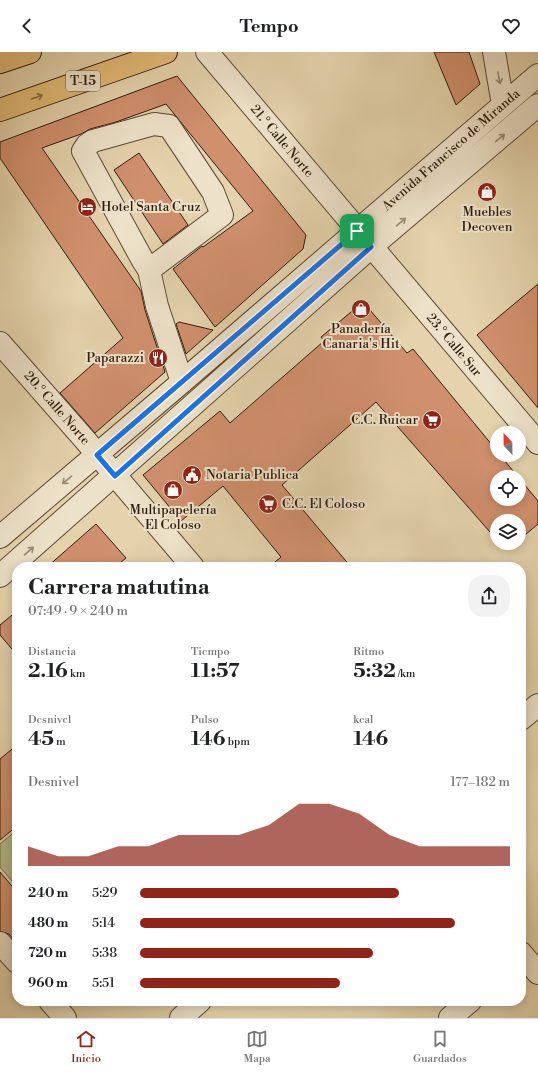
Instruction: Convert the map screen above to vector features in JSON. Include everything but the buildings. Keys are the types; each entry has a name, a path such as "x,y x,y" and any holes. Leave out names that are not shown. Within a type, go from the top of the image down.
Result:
{"main road":[{"path":"0,62 30,52"},
{"name":"T-15","path":"0,110 166,52"}],"street":[{"name":"21.° Calle Norte","path":"207,52 371,247"},
{"path":"494,52 503,105"},
{"name":"Avenida Francisco de Miranda","path":"0,537 538,75"},
{"name":"Avenida Francisco de Miranda","path":"16,562 115,476 371,247 538,105"},
{"path":"149,270 222,216 213,192 170,126 154,124 93,141 87,145 83,151 149,270 157,306 182,382"},
{"name":"23.° Calle Sur","path":"371,247 538,443"},
{"name":"20.° Calle Norte","path":"0,343 189,562"},
{"name":"Avenida Francisco de Miranda","path":"0,576 12,566"},
{"path":"526,715 538,705"},
{"path":"0,943 12,956"},
{"path":"526,952 538,972"},
{"path":"54,1006 65,1018"},
{"path":"181,1018 194,1006"},
{"path":"450,1018 464,1006"}],"green space":[{"path":"12,834 12,881 0,867 0,844"}],"place":[{"name":"Muebles Decoven","path":"487,192"},
{"name":"Hotel Santa Cruz","path":"87,207"},
{"name":"Panadería Canaria's Hit","path":"361,309"},
{"name":"Paparazzi","path":"158,358"},
{"name":"C.C. Ruicar","path":"432,420"},
{"name":"Notaria Publica","path":"192,475"},
{"name":"Multipapelería El Coloso","path":"173,490"},
{"name":"C.C. El Coloso","path":"268,504"}],"route":[{"path":"357,231 371,247 115,476 97,455 357,231"}]}
